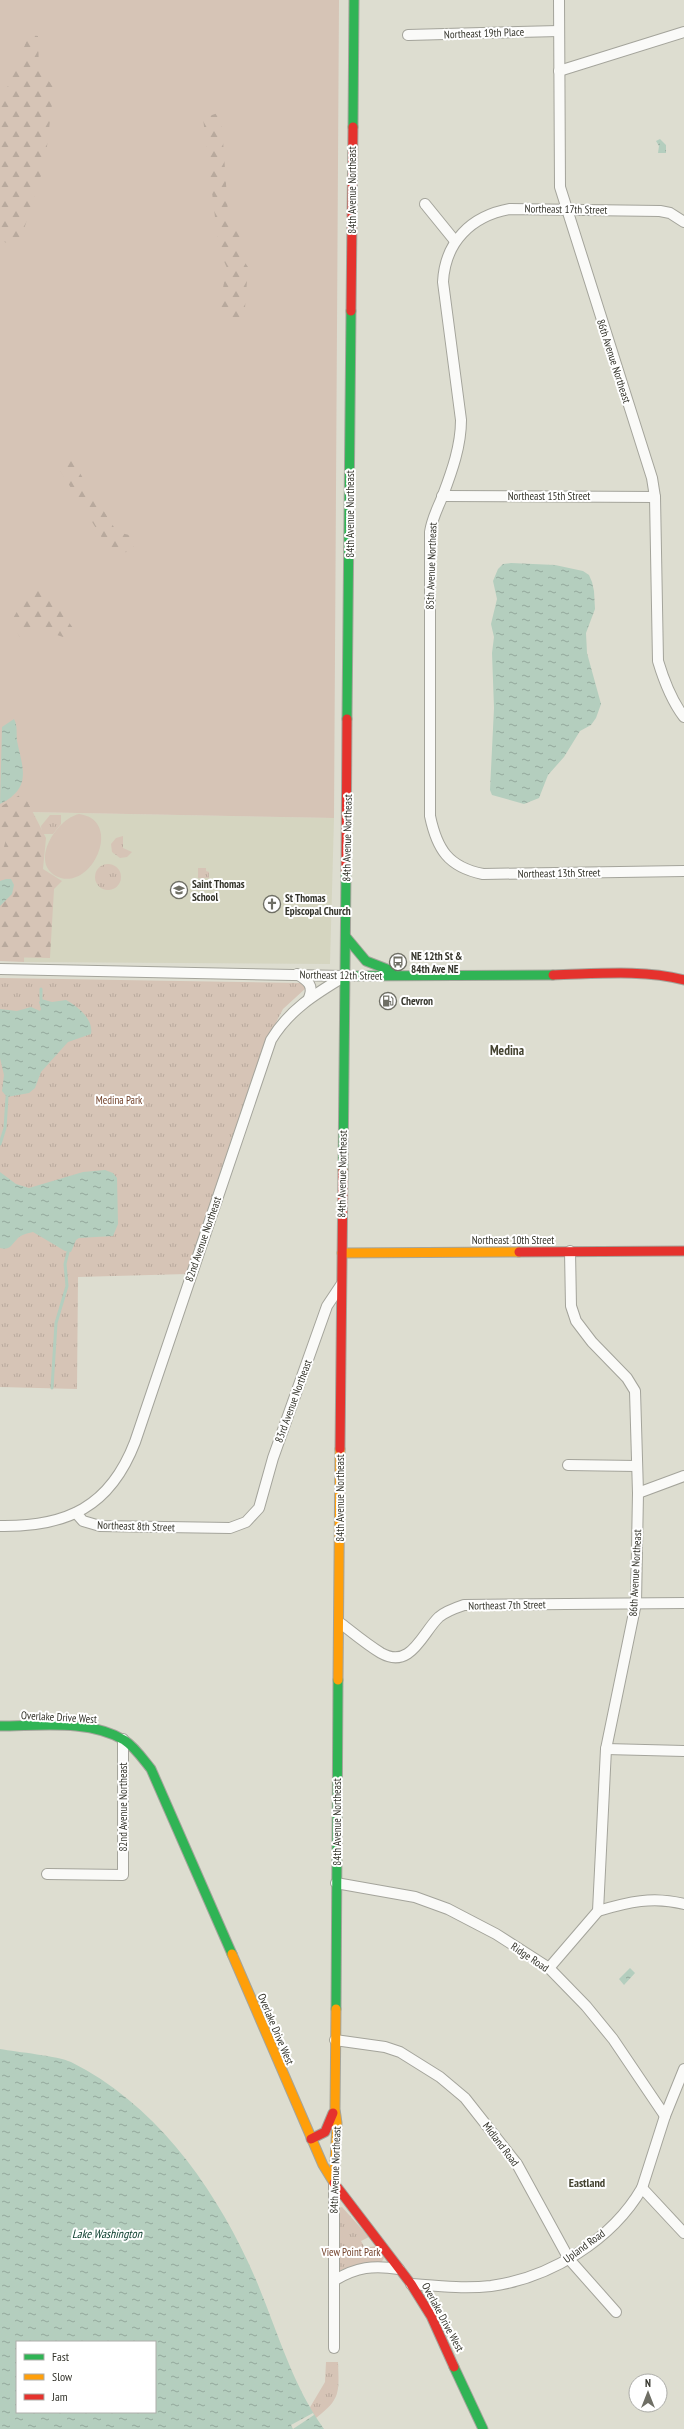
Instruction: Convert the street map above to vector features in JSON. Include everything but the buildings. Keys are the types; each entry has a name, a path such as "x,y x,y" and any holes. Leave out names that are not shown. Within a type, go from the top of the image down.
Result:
{"main road":[{"name":"84th Avenue Northeast","path":"334,2182 337,2123 335,2109 336,1883 354,0"},
{"path":"346,937 366,961 404,975"},
{"name":"Northeast 12th Street","path":"345,976 642,974 683,977"},
{"name":"Northeast 10th Street","path":"342,1253 684,1251"},
{"name":"Overlake Drive West","path":"0,1726 82,1728 110,1733 124,1739 142,1756 151,1769 311,2139 334,2182 398,2269 411,2284 431,2316 483,2429"},
{"path":"311,2139 325,2132 335,2109"}],"street":[{"name":"86th Avenue Northeast","path":"559,0 560,187 566,210 652,478 656,497 658,661 665,684 676,706 684,717"},
{"name":"Northeast 19th Place","path":"408,35 559,31"},
{"path":"559,71 684,32"},
{"path":"425,204 455,241"},
{"name":"Northeast 17th Street","path":"455,241 466,229 496,211 510,209 660,211 670,213 684,222"},
{"name":"85th Avenue Northeast","path":"442,851 434,834 430,816 430,532 432,519 442,496 461,434 461,420 443,282 445,260 455,241"},
{"name":"Northeast 15th Street","path":"442,496 656,497"},
{"name":"Northeast 13th Street","path":"442,851 462,868 483,874 684,871"},
{"name":"Northeast 12th Street","path":"0,969 345,976"},
{"path":"296,974 307,980 311,986 312,992 309,998"},
{"name":"82nd Avenue Northeast","path":"76,1513 106,1491 128,1460 263,1059 281,1024 309,998 345,976"},
{"name":"86th Avenue Northeast","path":"570,1251 571,1306 576,1321 592,1342 627,1378 635,1391 636,1466 638,1493 636,1603 606,1750 598,1911"},
{"name":"83rd Avenue Northeast","path":"251,1518 259,1508 273,1458 327,1306 341,1285"},
{"path":"568,1465 636,1466"},
{"path":"638,1493 684,1476"},
{"path":"0,1526 46,1524 76,1513"},
{"name":"Northeast 8th Street","path":"76,1513 83,1521 100,1526 230,1528 239,1526 251,1518"},
{"name":"Northeast 7th Street","path":"339,1622 382,1653 398,1657 411,1653 438,1618 445,1612 464,1605 684,1603"},
{"name":"82nd Avenue Northeast","path":"47,1874 123,1875 124,1739"},
{"path":"606,1750 684,1751"},
{"name":"Ridge Road","path":"336,1883 415,1897 448,1909 496,1934 549,1968 586,2006 613,2039 665,2116"},
{"path":"549,1968 598,1911 639,1900 655,1899 684,1904"},
{"name":"Midland Road","path":"335,2040 385,2047 400,2052 440,2077 464,2098 517,2164 569,2259 616,2312"},
{"name":"Upland Road","path":"411,2284 463,2287 490,2286 540,2272 569,2259 603,2234 636,2199 642,2188 665,2116 684,2069"},
{"name":"84th Avenue Northeast","path":"334,2182 334,2348"},
{"path":"642,2188 684,2233"},
{"path":"335,2280 360,2268 373,2266 398,2269"}],"shaded area":[{"name":"Saint Thomas School","path":"27,812 334,818 330,964 24,962"}],"green space":[{"path":"0,0 339,0 334,818 27,812 24,962 0,961"},
{"path":"29,35 38,36 39,70 54,87 45,163 18,248 0,240 0,105"},
{"path":"221,112 229,227 239,229 246,236 237,251 248,267 244,321 218,312 227,268 219,250 203,118"},
{"path":"71,459 117,532 133,536 134,551 112,554 58,467"},
{"path":"40,582 73,628 72,640 36,628 20,638 12,620 31,588"},
{"path":"23,793 46,838 43,869 62,881 54,889 50,958 0,957 0,863 6,839 0,837 0,807"},
{"path":"79,814 92,819 99,828 101,840 98,853 91,865 82,874 71,879 58,877 49,871 45,862 45,853 54,833 62,824"},
{"path":"50,815 61,815 61,824 53,834 42,834 41,826"},
{"path":"123,836 123,848 132,852 127,857 120,858 112,852 111,844 116,838"},
{"path":"108,864 117,868 121,877 117,886 108,890 99,886 95,877 99,868"},
{"path":"198,868 206,868 206,871 209,872 209,878 198,878"},
{"name":"Medina Park","path":"0,978 301,983 306,988 283,1009 263,1048 187,1274 78,1277 77,1389 0,1387"},
{"name":"View Point Park","path":"342,2207 369,2237 361,2241 365,2248 376,2246 384,2258 381,2263 360,2264 338,2271 339,2208"},
{"path":"326,2362 338,2362 337,2394 330,2405 316,2418 309,2409 325,2382"}],"water":[{"path":"660,139 666,145 666,153 658,153 659,146 656,141"},
{"path":"503,564 555,565 583,571 589,575 594,591 595,609 586,633 587,653 601,704 596,718 591,725 580,731 564,757 548,775 539,798 524,804 492,795 490,790 494,708 492,653 494,637 491,624 497,599 493,581 498,569"},
{"path":"14,719 23,769 23,777 17,791 10,798 0,804 2,727"},
{"path":"11,879 14,885 12,894 0,906 0,881"},
{"path":"41,999 52,1002 66,1000 75,1006 84,1014 90,1023 91,1034 68,1042 41,1072 35,1088 29,1093 7,1097 2,1091 4,1075 0,1058 0,1009 17,1011 31,1007 40,1011 41,1009 39,1002"},
{"path":"105,1170 113,1173 117,1178 118,1224 113,1236 79,1238 76,1240 71,1252 65,1251 33,1232 19,1237 9,1248 0,1248 0,1172 16,1184 29,1188 83,1172"},
{"path":"630,1968 635,1973 624,1985 619,1979"},
{"name":"Lake Washington","path":"0,2049 47,2056 71,2062 100,2079 128,2099 153,2122 176,2147 197,2174 233,2232 257,2283 291,2369 311,2410 324,2429 0,2429"}],"pier":[{"path":"313,2413 314,2415 293,2429 291,2425"}],"waterway":[{"path":"41,989 41,999"},
{"path":"0,1144 5,1128 7,1097"},
{"path":"52,1388 56,1323 67,1286 65,1264 68,1252"}],"traffic: fast":[{"path":"353,127 354,0"},
{"path":"347,719 351,311"},
{"path":"343,1170 346,872"},
{"path":"346,937 366,961 392,971"},
{"path":"345,976 553,975"},
{"path":"336,2009 338,1680"},
{"path":"0,1726 80,1726 110,1733 132,1746 151,1769 232,1954"},
{"path":"454,2367 483,2429"}],"traffic: slow":[{"path":"342,1253 519,1252"},
{"path":"338,1680 340,1449"},
{"path":"232,1954 323,2165 334,2183"},
{"path":"334,2183 337,2123 335,2109 336,2009"}],"traffic: jam":[{"path":"351,311 353,127"},
{"path":"346,872 347,719"},
{"path":"553,975 635,973 652,974 684,980"},
{"path":"340,1449 343,1170"},
{"path":"519,1252 684,1251"},
{"path":"311,2139 325,2132 333,2113"},
{"path":"334,2183 411,2284 431,2316 454,2367"}],"place":[{"name":"Saint Thomas School","path":"179,890"},
{"name":"St Thomas Episcopal Church","path":"272,904"},
{"name":"NE 12th St & 84th Ave NE","path":"398,962"},
{"name":"Chevron","path":"388,1001"}],"district":[{"name":"Medina","path":"507,1050"},
{"name":"Eastland","path":"587,2183"}]}
